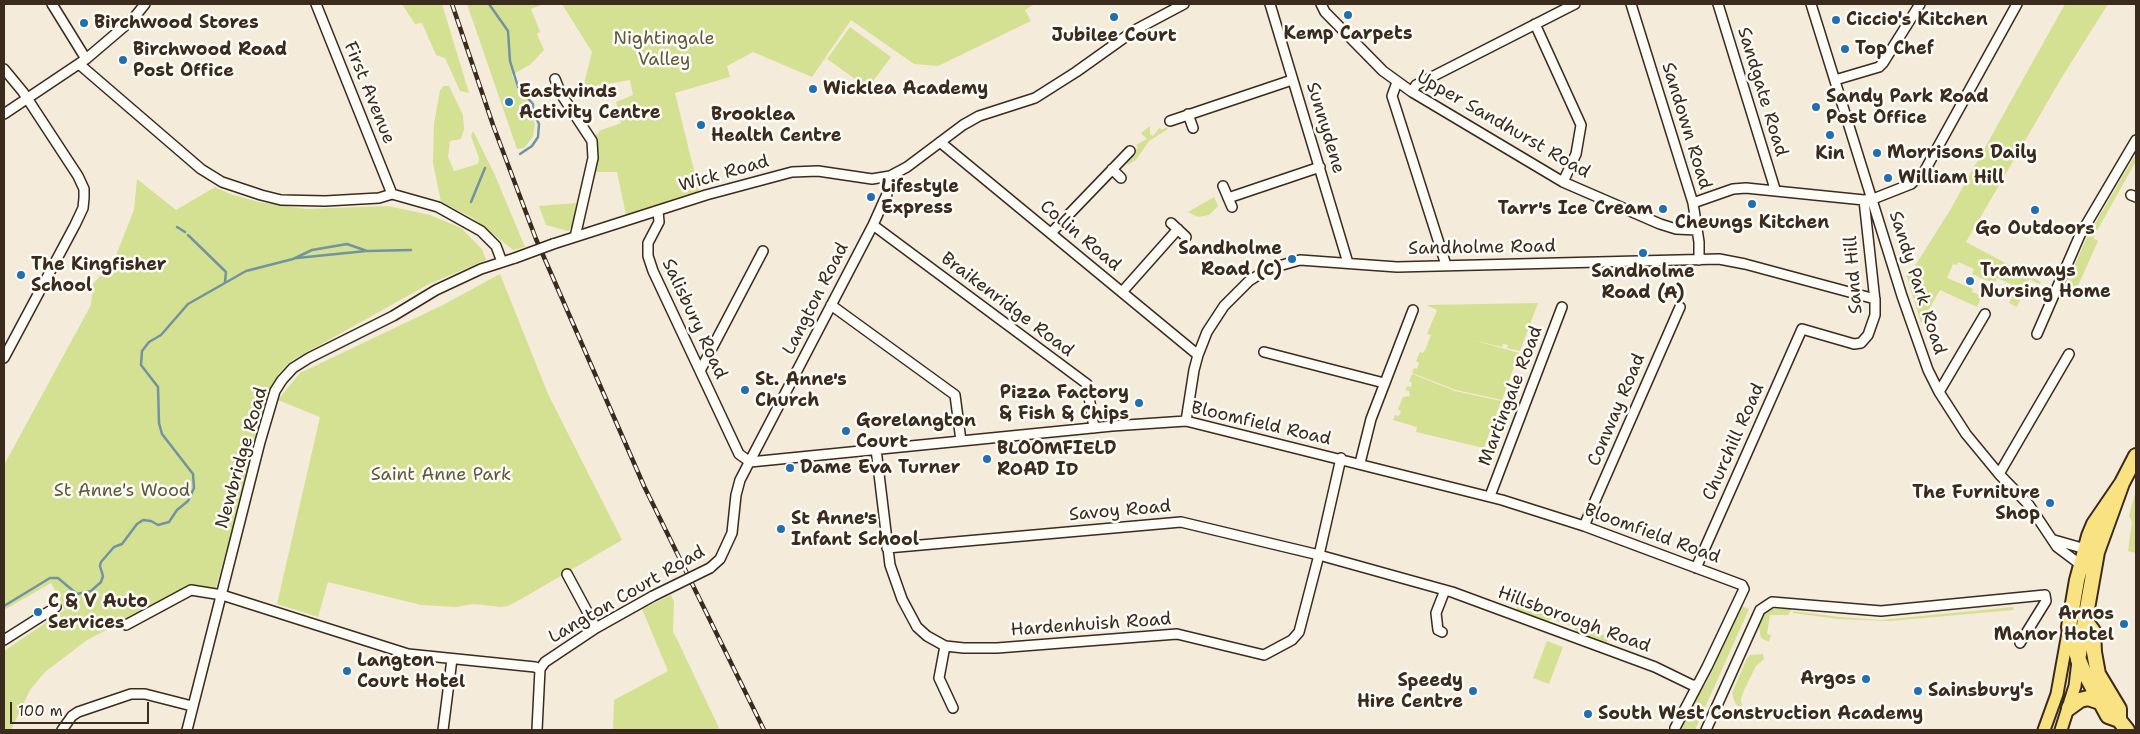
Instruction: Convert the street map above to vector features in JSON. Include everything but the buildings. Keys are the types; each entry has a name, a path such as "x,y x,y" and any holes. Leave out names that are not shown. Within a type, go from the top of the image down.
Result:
{"highway":[{"path":"2079,667 2094,524 2122,483 2136,456"},
{"path":"2092,551 2081,565 2069,627 2079,667 2108,716 2123,725"},
{"path":"2085,619 2093,631 2098,674 2119,709 2123,725"},
{"path":"2069,708 2080,700 2088,698 2100,702"}],"main road":[{"path":"2044,730 2057,694 2069,627"},
{"path":"2057,694 2068,675 2079,667"},
{"path":"2079,667 2098,674"},
{"path":"2061,730 2076,686 2079,667"}],"street":[{"path":"52,4 83,62 201,169 222,182 261,196 281,200 325,201 379,198 392,194 438,207 481,231 496,246 502,262"},
{"path":"4,114 83,62 133,19 145,4"},
{"name":"First Avenue","path":"316,4 392,194"},
{"name":"Wick Road","path":"502,262 706,195 792,172 818,171 872,178 890,176 907,167 957,128 979,116 1035,98 1076,72 1135,30 1184,4"},
{"name":"Sunnydene","path":"1270,4 1348,263"},
{"name":"Upper Sandhurst Road","path":"1321,4 1325,12 1372,60 1397,82 1412,92 1563,182 1660,224 1676,229 1697,230"},
{"path":"1412,92 1416,85 1575,4"},
{"name":"Sandown Road","path":"1631,4 1693,203 1699,260"},
{"name":"Sandgate Road","path":"1718,4 1775,190"},
{"name":"Sandy Park Road","path":"1810,4 1835,80 1869,200 1916,337 1939,392 1966,434 1999,474 2029,505 2057,547 2081,565"},
{"path":"1835,80 1879,67 1920,4"},
{"path":"1693,203 1734,189 1746,188 1869,200 1903,189 1916,181 1924,172 2017,4"},
{"path":"1535,24 1581,125 1576,154 1563,182"},
{"path":"4,70 28,99 78,176 84,189 83,208 75,225 4,358"},
{"path":"554,79 561,94 592,141 593,158 575,237"},
{"path":"1170,121 1292,80"},
{"path":"1397,82 1392,96 1446,265"},
{"path":"1188,114 1193,128"},
{"path":"2037,334 2080,235 2136,140"},
{"name":"Collin Road","path":"940,142 1198,356"},
{"path":"1051,233 1130,151"},
{"path":"1223,186 1230,202 1320,167"},
{"path":"1112,170 1121,178"},
{"name":"Langton Road","path":"750,462 873,225 887,194 890,176"},
{"name":"Sand Hill","path":"1802,329 1854,344 1861,343 1872,326 1875,315 1869,200"},
{"name":"Salisbury Road","path":"658,211 659,222 648,243 648,256 739,454 750,462"},
{"name":"Braikenridge Road","path":"873,225 1087,384 1094,428"},
{"path":"1122,292 1175,226 1186,237"},
{"path":"700,371 763,251"},
{"name":"Sandholme Road","path":"1186,421 1198,356 1207,332 1224,306 1249,281 1268,269 1300,260 1397,266 1719,259 1745,264 1874,299"},
{"name":"Newbridge Road","path":"187,730 260,442 275,391 286,374 308,358 393,316 436,290 481,269 502,262"},
{"path":"831,305 955,396 961,441"},
{"name":"Martingale Road","path":"1490,496 1562,307"},
{"name":"Conway Road","path":"1584,526 1680,307"},
{"path":"1360,463 1371,419 1414,310"},
{"path":"1939,392 1984,314"},
{"name":"Churchill Road","path":"1696,568 1802,329"},
{"path":"1264,352 1384,383"},
{"path":"1999,474 2069,354"},
{"name":"Bloomfield Road","path":"750,462 1094,428 1186,421 1490,496 1584,526 1742,585 1744,589 1707,667 1696,685"},
{"name":"Hardenhuish Road","path":"876,449 887,548 890,564 902,599 911,617 927,636 945,646 996,648 1177,634 1264,655 1268,655 1292,640 1299,632 1319,556 1341,458"},
{"name":"Langton Court Road","path":"126,625 191,590 222,595 408,654 540,669 545,662 596,628 653,596 710,568 720,559 732,533 736,495 740,480 750,462"},
{"name":"Savoy Road","path":"887,548 1182,522 1442,589"},
{"path":"2054,540 2092,551"},
{"path":"566,574 596,628"},
{"path":"1442,589 1436,614 1438,620 1435,624 1438,630 1442,632"},
{"name":"Hillsborough Road","path":"1442,589 1655,667 1692,685 1696,685"},
{"path":"1706,730 1760,610 1767,604 1776,601 1881,611 2045,595 2046,601 2020,643"},
{"path":"4,640 56,607"},
{"path":"945,646 939,678 953,708"},
{"path":"443,730 452,659"},
{"path":"537,730 540,669"},
{"path":"1674,728 1696,685"},
{"path":"62,730 78,712 131,694 145,694 192,706"}],"green space":[{"path":"402,4 442,4 469,93 460,91 445,58 436,55 422,23 415,24"},
{"path":"467,4 543,4 531,9 540,32 537,34 544,50 531,64 512,75 518,91 532,105 531,116 535,124 533,137 524,148 517,149"},
{"name":"Nightingale Valley","path":"562,4 1035,4 1025,10 1031,21 938,66 914,64 851,20 812,77 753,52 727,66 730,77 675,93 699,191 626,215 617,172 594,172 598,149 595,135 599,131 621,123 616,102 633,95 630,80 583,88 592,52"},
{"path":"2065,4 2108,4 2062,77 1966,242 2041,282 2039,284 2029,279 2017,307 2009,303 2014,291 2009,289 2011,284 1997,278 1994,284 1972,274 1974,269 1958,262 1957,265 1953,264 1947,278 1973,289 1972,292 1982,296 1977,307 1940,290 1921,323 1906,274 1911,272 1949,212"},
{"path":"850,27 891,57 868,88 827,59"},
{"path":"444,86 449,86 463,115 464,129 461,139 450,141 448,157 454,171 478,164 479,158 471,136 473,131 494,173 525,247 513,250 473,218 441,202 433,163 434,124 440,90"},
{"path":"1150,126 1150,134 1153,136 1160,127 1161,130 1167,127 1168,129 1149,141 1136,160 1128,165 1127,163 1136,154 1134,152 1138,147 1136,145 1147,139 1141,133"},
{"path":"2136,154 2136,161 2093,238 2098,241 2072,299 2062,295 2087,237"},
{"name":"St Anne's Wood","path":"137,179 176,210 215,187 230,194 259,202 306,209 388,206 430,215 461,228 482,249 486,260 429,284 291,361 279,373 274,383 215,591 179,593 87,640 45,672 30,690 11,730 4,730 4,651 65,610 51,583 4,610 4,465 91,305 93,284 111,268 134,210"},
{"path":"1214,197 1218,206 1209,215 1198,217 1188,212"},
{"path":"577,203 573,226 568,231 546,225 539,206"},
{"name":"Saint Anne Park","path":"500,274 548,394 622,540 508,606 474,604 456,607 421,605 328,582 318,617 277,604 320,417 278,400 300,373 443,305"},
{"path":"1538,303 1520,351 1507,348 1508,345 1503,344 1502,347 1473,340 1519,353 1502,400 1456,390 1412,373 1414,368 1417,369 1419,363 1416,361 1420,352 1423,353 1425,350 1431,335 1427,334 1437,310 1426,305"},
{"path":"1412,374 1455,391 1501,401 1484,448 1416,432 1417,427 1393,420 1395,415 1399,416 1401,411 1398,409 1403,397 1410,396 1409,391 1405,390 1407,386 1411,387 1412,383 1409,381"},
{"path":"2136,490 2136,553 2128,551 2132,522 2129,516"},
{"path":"671,595 674,602 673,631 720,730 613,730 614,700 668,671 642,609"},
{"path":"1518,603 1609,637 1606,644 1577,633 1574,627 1551,619 1547,622 1516,611"},
{"path":"1741,606 1749,609 1695,730 1680,730 1698,693 1706,684"},
{"path":"2013,607 2014,610 1889,621 1838,619 1793,613 1793,611 1881,620"},
{"path":"1771,609 1792,609 1788,615 1770,615 1767,634 1771,635 1769,642 1761,638 1759,627 1762,616"},
{"path":"1547,641 1563,647 1549,684 1533,678"},
{"path":"1763,654 1764,659 1756,666 1744,690 1741,699 1742,710 1735,703 1732,693 1747,658 1750,655"}],"waterway":[{"path":"489,4 508,31 510,61 518,87 533,104 533,110"},
{"path":"520,154 532,146 538,137 539,124 535,116"},
{"path":"471,202 485,168"},
{"path":"177,227 185,232"},
{"path":"188,235 226,272 225,282"},
{"path":"4,606 50,578 58,578 77,594 91,591 101,582 103,576 100,566 101,562 114,547 122,544 137,524 143,520 151,521 158,525 169,522 177,510 188,501 194,488 193,474 162,434 159,423 158,387 141,365 142,351 149,342 161,335 188,304 246,271 293,259 312,250 347,244 367,251 411,250"},
{"path":"297,258 366,251"}],"railway":[{"path":"452,4 493,125 536,239 644,486 764,730"}],"place":[{"name":"Kemp Carpets","path":"1348,15"},
{"name":"Jubilee Court","path":"1114,17"},
{"name":"Ciccio's Kitchen","path":"1836,20"},
{"name":"Birchwood Stores","path":"84,23"},
{"name":"Top Chef","path":"1845,49"},
{"name":"Birchwood Road Post Office","path":"123,60"},
{"name":"Wicklea Academy","path":"813,89"},
{"name":"Eastwinds Activity Centre","path":"509,102"},
{"name":"Sandy Park Road Post Office","path":"1816,107"},
{"name":"Brooklea Health Centre","path":"701,125"},
{"name":"Kin","path":"1830,135"},
{"name":"Morrisons Daily","path":"1877,153"},
{"name":"William Hill","path":"1888,178"},
{"name":"Lifestyle Express","path":"871,197"},
{"name":"Cheungs Kitchen","path":"1752,204"},
{"name":"Tarr's Ice Cream","path":"1663,209"},
{"name":"Go Outdoors","path":"2035,210"},
{"name":"Sandholme Road (A)","path":"1643,253"},
{"name":"Sandholme Road (C)","path":"1292,259"},
{"name":"The Kingfisher School","path":"21,275"},
{"name":"Tramways Nursing Home","path":"1970,281"},
{"name":"St. Anne's Church","path":"745,390"},
{"name":"Pizza Factory & Fish & Chips","path":"1139,403"},
{"name":"Gorelangton Court","path":"846,431"},
{"name":"BLOOMFIELD ROAD ID","path":"987,459"},
{"name":"Dame Eva Turner","path":"790,468"},
{"name":"The Furniture Shop","path":"2050,503"},
{"name":"St Anne's Infant School","path":"781,529"},
{"name":"C & V Auto Services","path":"38,612"},
{"name":"Arnos Manor Hotel","path":"2124,624"},
{"name":"Langton Court Hotel","path":"347,671"},
{"name":"Argos","path":"1866,679"},
{"name":"Speedy Hire Centre","path":"1473,691"},
{"name":"Sainsbury's","path":"1918,691"},
{"name":"South West Construction Academy","path":"1588,714"}]}
